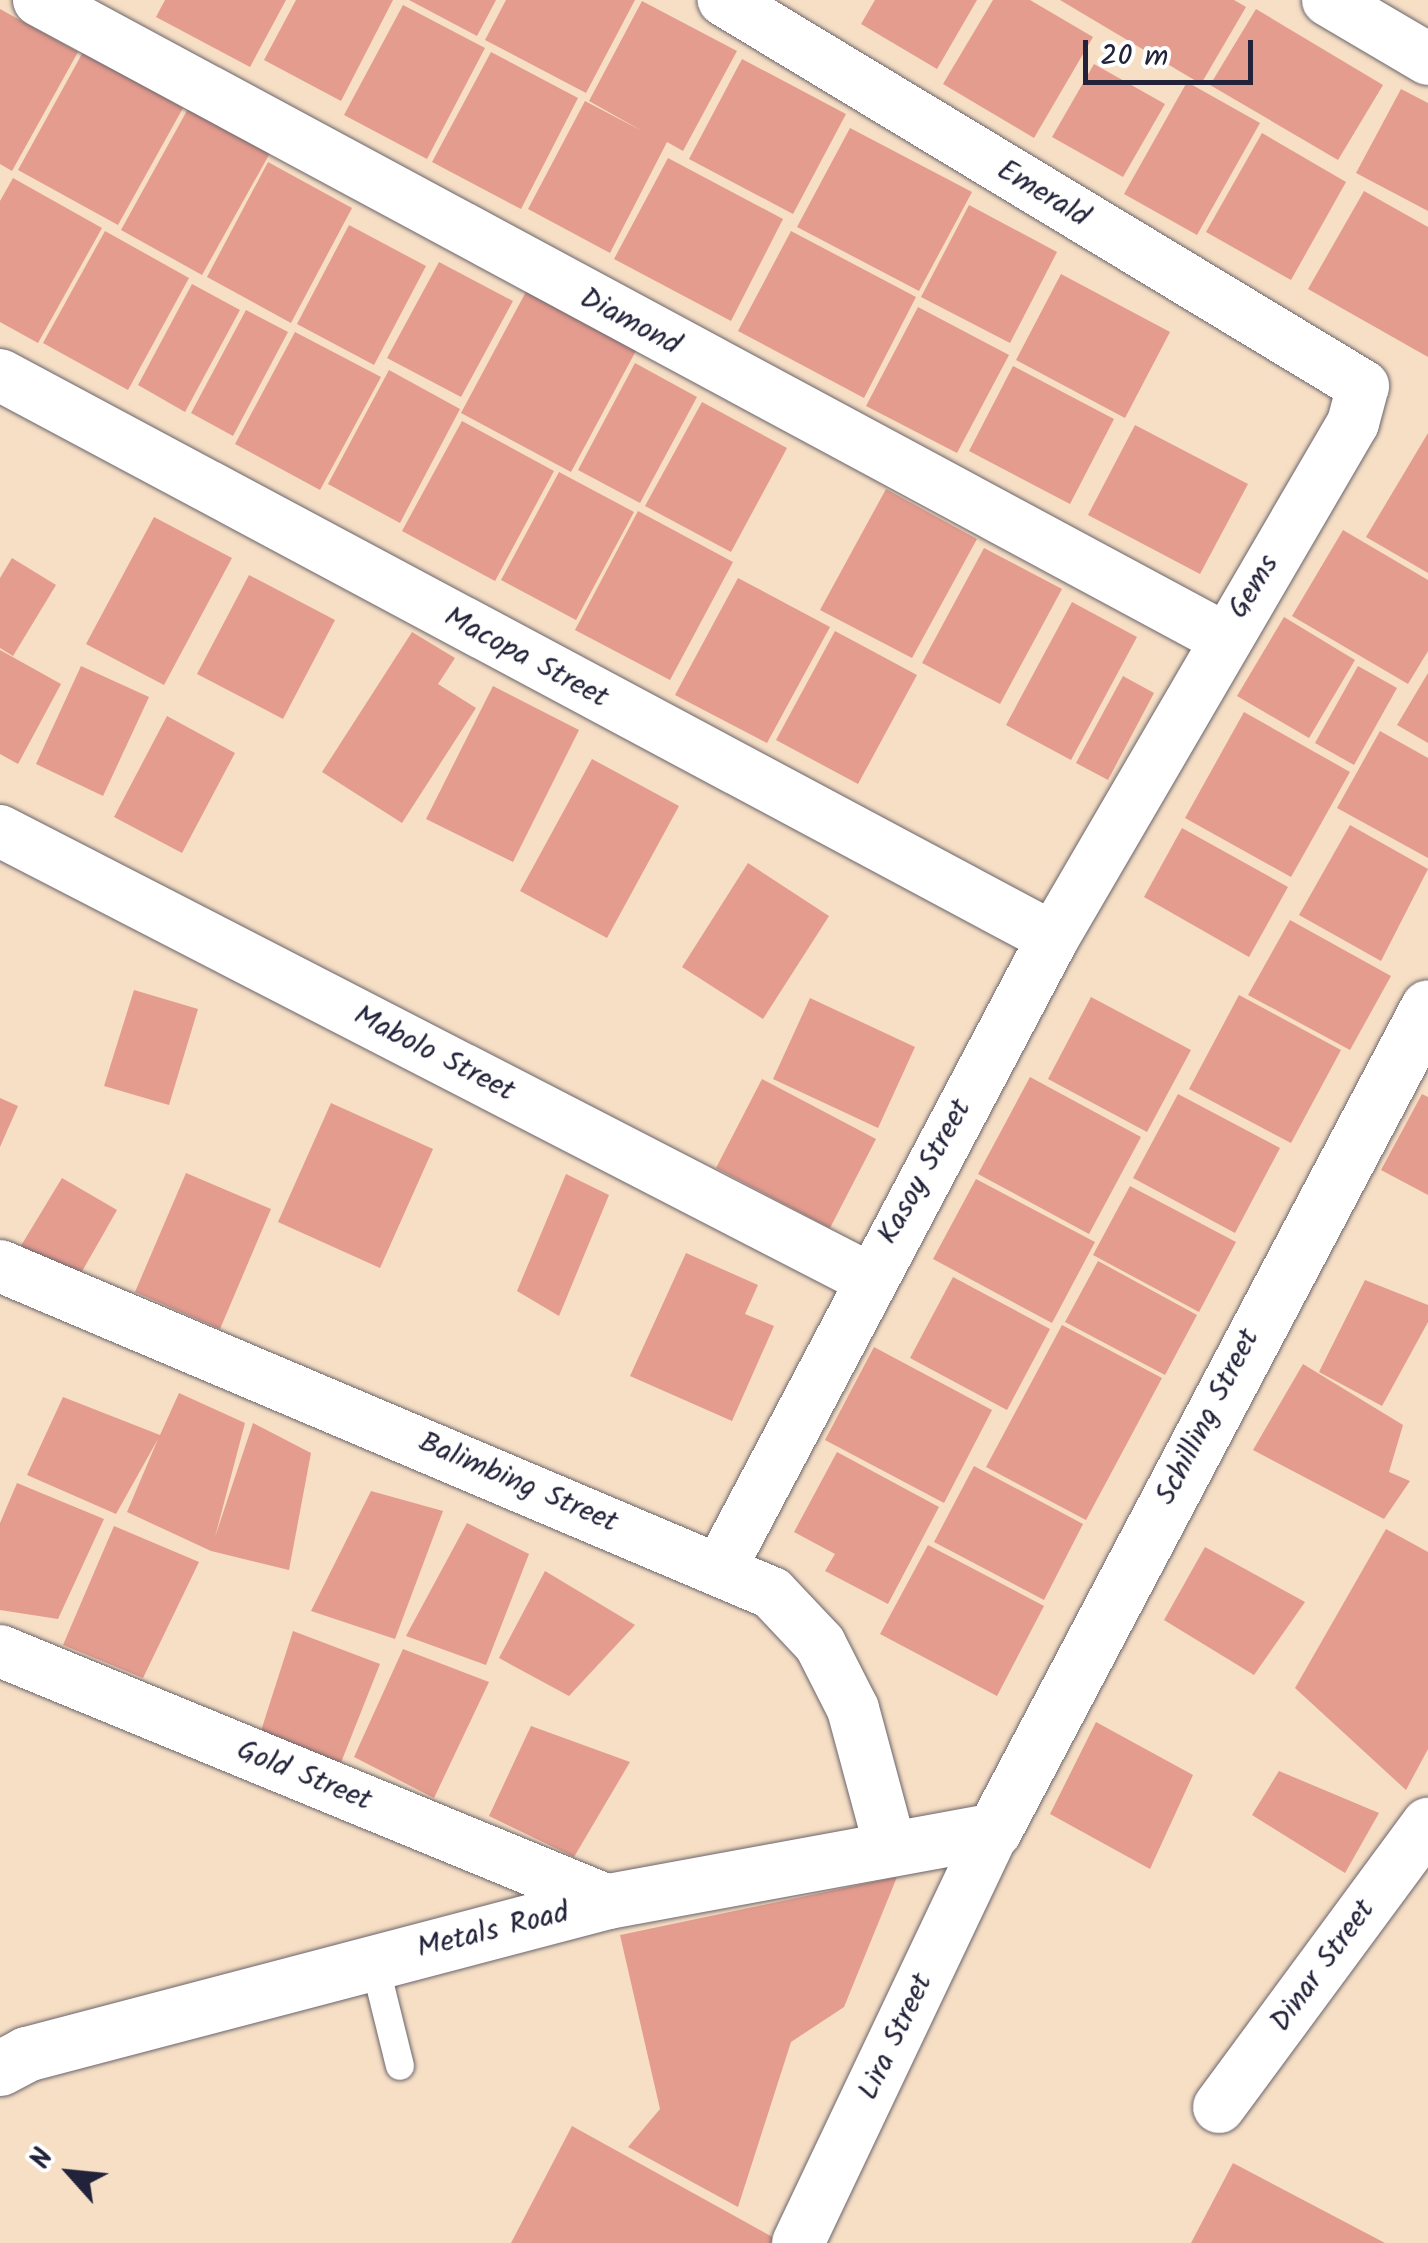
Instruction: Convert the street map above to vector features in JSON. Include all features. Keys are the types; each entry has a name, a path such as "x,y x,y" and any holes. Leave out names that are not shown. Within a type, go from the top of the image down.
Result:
{"street":[{"name":"Diamond","path":"40,0 1224,638"},
{"name":"Emerald","path":"724,0 1363,386"},
{"path":"1328,0 1428,59"},
{"name":"Macopa Street","path":"0,375 1053,938"},
{"name":"Gems","path":"1140,786 1353,423 1363,386"},
{"name":"Kasoy Street","path":"722,1565 868,1278 1140,786"},
{"name":"Mabolo Street","path":"0,831 868,1278"},
{"name":"Schilling Street","path":"994,1830 1428,1008"},
{"name":"Balimbing Street","path":"0,1266 722,1565 772,1593 820,1644 853,1708 890,1846"},
{"name":"Gold Street","path":"0,1651 608,1901"},
{"name":"Dinar Street","path":"1219,2108 1428,1824"},
{"name":"Metals Road","path":"9,2055 608,1901 890,1846 994,1830"},
{"name":"Lira Street","path":"798,2243 994,1830"}],"lane":[{"path":"374,1962 400,2066"}],"building":[{"path":"165,0 286,0 250,67 156,17"},
{"path":"296,0 393,0 341,101 264,60"},
{"path":"409,0 496,0 477,36"},
{"path":"506,0 635,0 586,93 485,40"},
{"path":"875,0 977,0 937,69 861,24"},
{"path":"993,0 1030,0 1093,37 1034,138 943,84"},
{"path":"1060,0 1234,0 1246,7 1201,84"},
{"path":"642,1 737,51 683,151 667,142 610,253 528,209 585,101 644,132 589,101"},
{"path":"403,5 485,48 427,159 344,115"},
{"path":"0,9 78,52 12,171 0,164"},
{"path":"1256,9 1383,85 1338,160 1210,85"},
{"path":"83,52 183,108 118,225 18,170"},
{"path":"491,52 578,98 521,209 432,162"},
{"path":"742,59 846,114 793,214 689,159"},
{"path":"1094,64 1165,104 1123,177 1052,137"},
{"path":"1187,82 1260,123 1197,235 1124,194"},
{"path":"1401,89 1428,103 1428,211 1356,173"},
{"path":"189,107 270,153 202,275 121,230"},
{"path":"850,128 972,192 919,291 797,227"},
{"path":"1262,133 1346,182 1291,280 1206,232"},
{"path":"668,158 783,219 731,321 614,259"},
{"path":"268,162 352,208 291,323 207,277"},
{"path":"13,178 102,228 38,343 0,322 0,201"},
{"path":"1364,191 1428,227 1428,357 1308,289"},
{"path":"969,205 1057,252 1010,343 921,297"},
{"path":"349,225 426,266 374,365 297,324"},
{"path":"105,231 189,278 128,390 43,343"},
{"path":"791,231 916,297 864,398 738,331"},
{"path":"439,262 513,301 461,397 387,358"},
{"path":"1061,274 1170,332 1125,418 1016,360"},
{"path":"192,284 240,310 185,412 138,385"},
{"path":"528,288 638,347 571,472 461,413"},
{"path":"918,307 1009,355 957,453 866,406"},
{"path":"246,310 288,332 233,436 191,413"},
{"path":"295,332 381,377 320,490 235,444"},
{"path":"635,363 697,397 640,503 578,470"},
{"path":"1013,366 1114,419 1070,504 969,451"},
{"path":"389,370 460,409 400,523 328,484"},
{"path":"702,402 787,448 731,552 645,506"},
{"path":"462,421 554,471 495,581 402,531"},
{"path":"1135,425 1248,484 1200,574 1088,515"},
{"path":"1428,433 1428,573 1366,537"},
{"path":"559,472 634,512 576,620 501,580"},
{"path":"886,489 977,539 912,658 820,610"},
{"path":"638,511 733,562 670,680 575,630"},
{"path":"154,517 232,558 164,685 86,644"},
{"path":"1343,530 1428,580 1428,651 1408,684 1292,616"},
{"path":"984,548 1062,589 1000,704 922,663"},
{"path":"12,558 56,585 13,656 0,648 0,578"},
{"path":"249,575 335,620 283,719 197,674"},
{"path":"738,578 830,627 767,743 675,695"},
{"path":"1072,602 1137,637 1071,760 1006,725"},
{"path":"1284,617 1355,660 1309,738 1237,696"},
{"path":"835,631 917,675 858,784 776,740"},
{"path":"412,632 455,658 438,684 476,708 402,823 322,772"},
{"path":"0,650 61,684 18,764 0,754"},
{"path":"81,666 149,697 103,796 36,764"},
{"path":"1358,666 1397,688 1354,765 1315,743"},
{"path":"1428,673 1428,743 1397,725"},
{"path":"1123,676 1154,693 1108,780 1076,763"},
{"path":"493,686 579,730 513,862 426,819"},
{"path":"1244,712 1350,772 1291,877 1185,818"},
{"path":"167,716 235,753 182,853 114,817"},
{"path":"1380,731 1428,758 1428,858 1337,808"},
{"path":"592,759 679,806 607,938 520,891"},
{"path":"1350,825 1428,869 1381,961 1299,915"},
{"path":"1182,828 1288,887 1249,957 1144,897"},
{"path":"748,863 829,916 763,1019 682,967"},
{"path":"1290,920 1391,976 1350,1050 1248,995"},
{"path":"134,990 198,1009 169,1105 104,1086"},
{"path":"1239,995 1341,1050 1291,1143 1189,1089"},
{"path":"1091,997 1191,1050 1147,1132 1048,1079"},
{"path":"810,998 915,1047 878,1128 773,1079"},
{"path":"1030,1077 1141,1137 1089,1234 978,1174"},
{"path":"762,1079 876,1139 830,1228 716,1168"},
{"path":"1178,1094 1280,1148 1235,1233 1133,1178"},
{"path":"1422,1094 1428,1097 1428,1195 1381,1170"},
{"path":"0,1098 18,1106 0,1147"},
{"path":"331,1103 433,1149 380,1268 278,1222"},
{"path":"186,1173 271,1209 220,1329 135,1292"},
{"path":"566,1174 609,1195 559,1316 517,1291"},
{"path":"62,1178 117,1210 76,1282 19,1249"},
{"path":"976,1179 1095,1242 1052,1323 933,1259"},
{"path":"1130,1186 1236,1242 1199,1312 1093,1255"},
{"path":"686,1253 758,1285 745,1314 774,1326 732,1421 630,1376"},
{"path":"1098,1261 1197,1315 1165,1375 1065,1322"},
{"path":"953,1277 1050,1329 1007,1410 910,1358"},
{"path":"1365,1280 1428,1305 1428,1322 1382,1406 1319,1372"},
{"path":"1062,1325 1162,1378 1086,1520 986,1467"},
{"path":"874,1347 992,1410 944,1503 825,1440"},
{"path":"1303,1364 1403,1425 1389,1472 1410,1481 1384,1519 1253,1450"},
{"path":"179,1393 245,1423 215,1537 253,1423 311,1453 289,1570 211,1551 127,1512 158,1439 116,1514 27,1475 63,1397 160,1435"},
{"path":"837,1452 939,1507 888,1604 825,1571 835,1554 794,1532"},
{"path":"974,1466 1083,1524 1044,1600 934,1542"},
{"path":"17,1483 104,1519 58,1619 0,1610 0,1523"},
{"path":"371,1491 443,1511 395,1639 311,1611"},
{"path":"467,1523 529,1554 486,1665 406,1636"},
{"path":"114,1526 199,1562 143,1678 63,1645"},
{"path":"1386,1529 1428,1552 1428,1749 1406,1790 1295,1688"},
{"path":"928,1545 1044,1606 997,1696 880,1634"},
{"path":"1205,1547 1305,1602 1254,1675 1164,1620"},
{"path":"545,1571 635,1625 569,1696 499,1658"},
{"path":"293,1631 380,1664 340,1765 259,1737"},
{"path":"403,1649 489,1682 434,1798 354,1757"},
{"path":"1096,1722 1193,1775 1150,1869 1050,1814"},
{"path":"531,1726 630,1762 574,1857 489,1816"},
{"path":"1279,1771 1379,1813 1345,1873 1252,1815"},
{"path":"897,1877 844,2007 791,2042 738,2207 628,2147 660,2109 620,1935"},
{"path":"572,2126 778,2240 511,2243"},
{"path":"1233,2163 1385,2243 1191,2243"}]}
